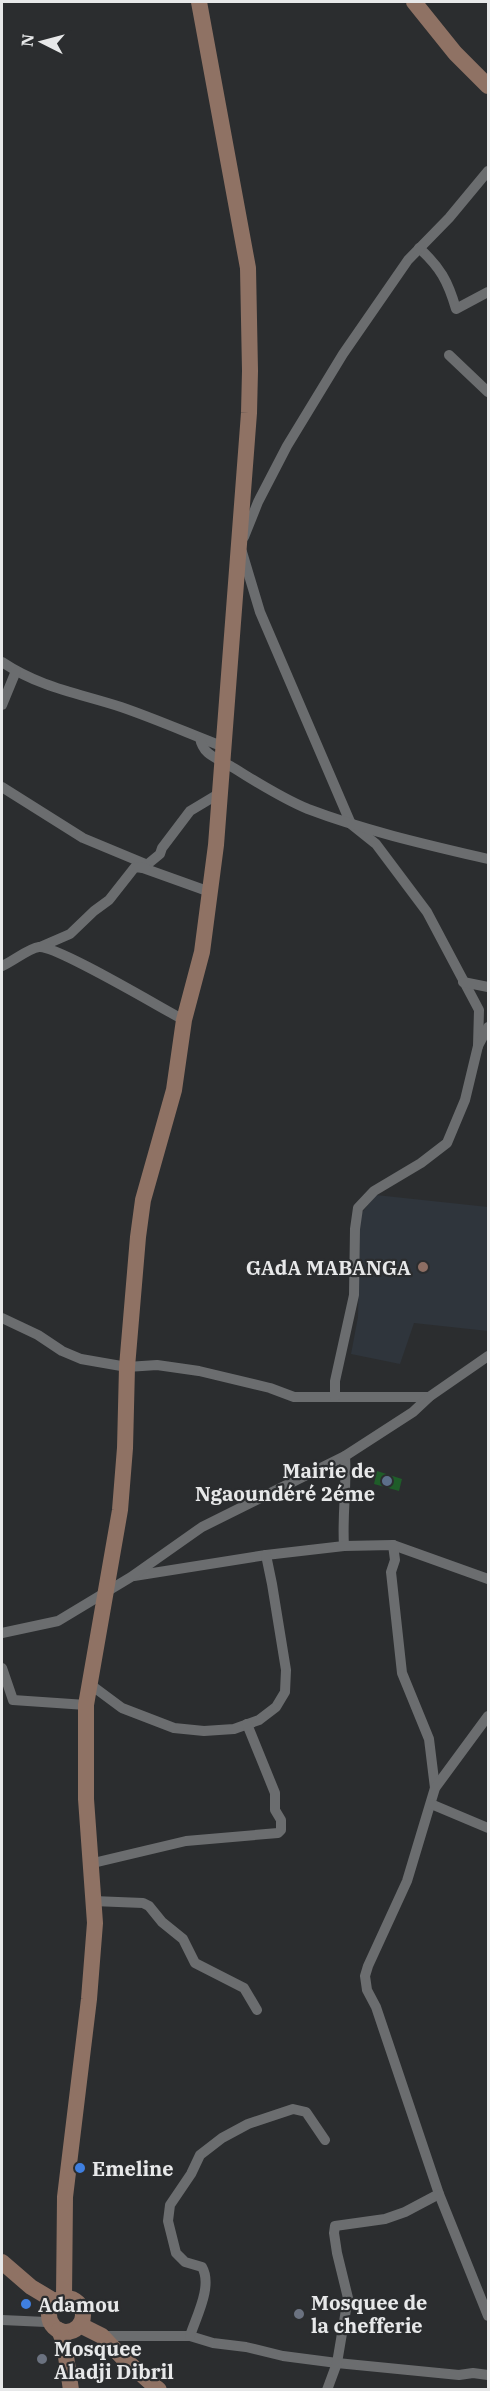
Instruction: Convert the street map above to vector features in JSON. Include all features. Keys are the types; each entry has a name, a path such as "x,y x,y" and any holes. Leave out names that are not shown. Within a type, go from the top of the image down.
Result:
{"street":[{"path":"71,2390 64,2343 54,2325 50,2310 60,2300 65,2198 89,1999 95,1923 89,1864 85,1757 86,1705 120,1510 125,1448 127,1366 143,1200 174,1090 184,1020 202,952 210,892 224,754 240,546 250,371 249,268 200,2"},
{"path":"414,2 455,53 489,86"},
{"path":"335,1397 335,1381 354,1295 355,1229 358,1208 374,1191 421,1163 447,1143 465,1100 478,1046 479,1010 427,912 376,844 351,824 260,612 240,546 258,502 287,446 343,354 408,260 489,171"},
{"path":"419,248 433,260 449,283 456,309 489,292"},
{"path":"449,355 489,392"},
{"path":"2,662 48,687 121,707 200,738 205,751 224,754 273,793 307,808 351,824 489,859"},
{"path":"2,705 16,671"},
{"path":"2,787 83,838 146,867 210,892"},
{"path":"2,966 70,934 109,900 135,867 146,867 160,854 190,811 220,793"},
{"path":"39,947 72,958 184,1020"},
{"path":"463,982 489,987"},
{"path":"478,1046 489,1027"},
{"path":"2,1318 38,1335 62,1352 81,1359 127,1366 157,1365 199,1371 270,1388 294,1397 429,1397"},
{"path":"2,1633 58,1621 131,1576 202,1527 345,1456 413,1412 429,1397 489,1356"},
{"path":"344,1546 342,1520 345,1502 345,1456"},
{"path":"131,1576 266,1555 344,1546 393,1545 489,1579"},
{"path":"393,1545 395,1560 391,1572 399,1656 402,1673 429,1739 435,1788 407,1881 376,1944 365,1976 367,1990 376,2007 439,2194 489,2316"},
{"path":"91,1685 122,1708 174,1728 204,1731 234,1728 259,1720 276,1707 285,1692 286,1670 266,1555"},
{"path":"2,1668 13,1700 86,1705"},
{"path":"435,1788 489,1716"},
{"path":"89,1864 186,1842 278,1833 281,1830 281,1820 275,1810 275,1793 247,1724"},
{"path":"431,1804 489,1828"},
{"path":"93,1901 143,1903 149,1906 162,1922 183,1939 195,1963 244,1988 257,2010"},
{"path":"190,2337 204,2291 206,2274 202,2267 185,2262 176,2253 168,2222 170,2205 191,2174 200,2155 237,2129 293,2109 306,2112 325,2140"},
{"path":"327,2390 337,2363 348,2298 337,2253 334,2233 336,2226 385,2219 405,2212 439,2194"},
{"path":"2,2262 31,2287 60,2300 74,2300 81,2306 83,2316 80,2325 68,2332 46,2322 2,2320"},
{"path":"80,2325 102,2336 159,2390"},
{"path":"102,2336 190,2337 213,2343 337,2363 459,2375 473,2373 489,2375"}],"shaded area":[{"path":"376,1195 488,1207 488,1331 414,1323 400,1364 351,1354 358,1317 360,1215"}],"green space":[{"path":"377,1471 402,1479 399,1491 374,1484"}],"place":[{"name":"GAdA MABANGA","path":"423,1267"},
{"name":"Mairie de Ngaoundéré 2éme","path":"387,1481"},
{"name":"Emeline","path":"80,2168"},
{"name":"Adamou","path":"26,2304"},
{"name":"Mosquee de la chefferie","path":"299,2314"},
{"name":"Mosquee Aladji Dibril","path":"42,2359"}]}
